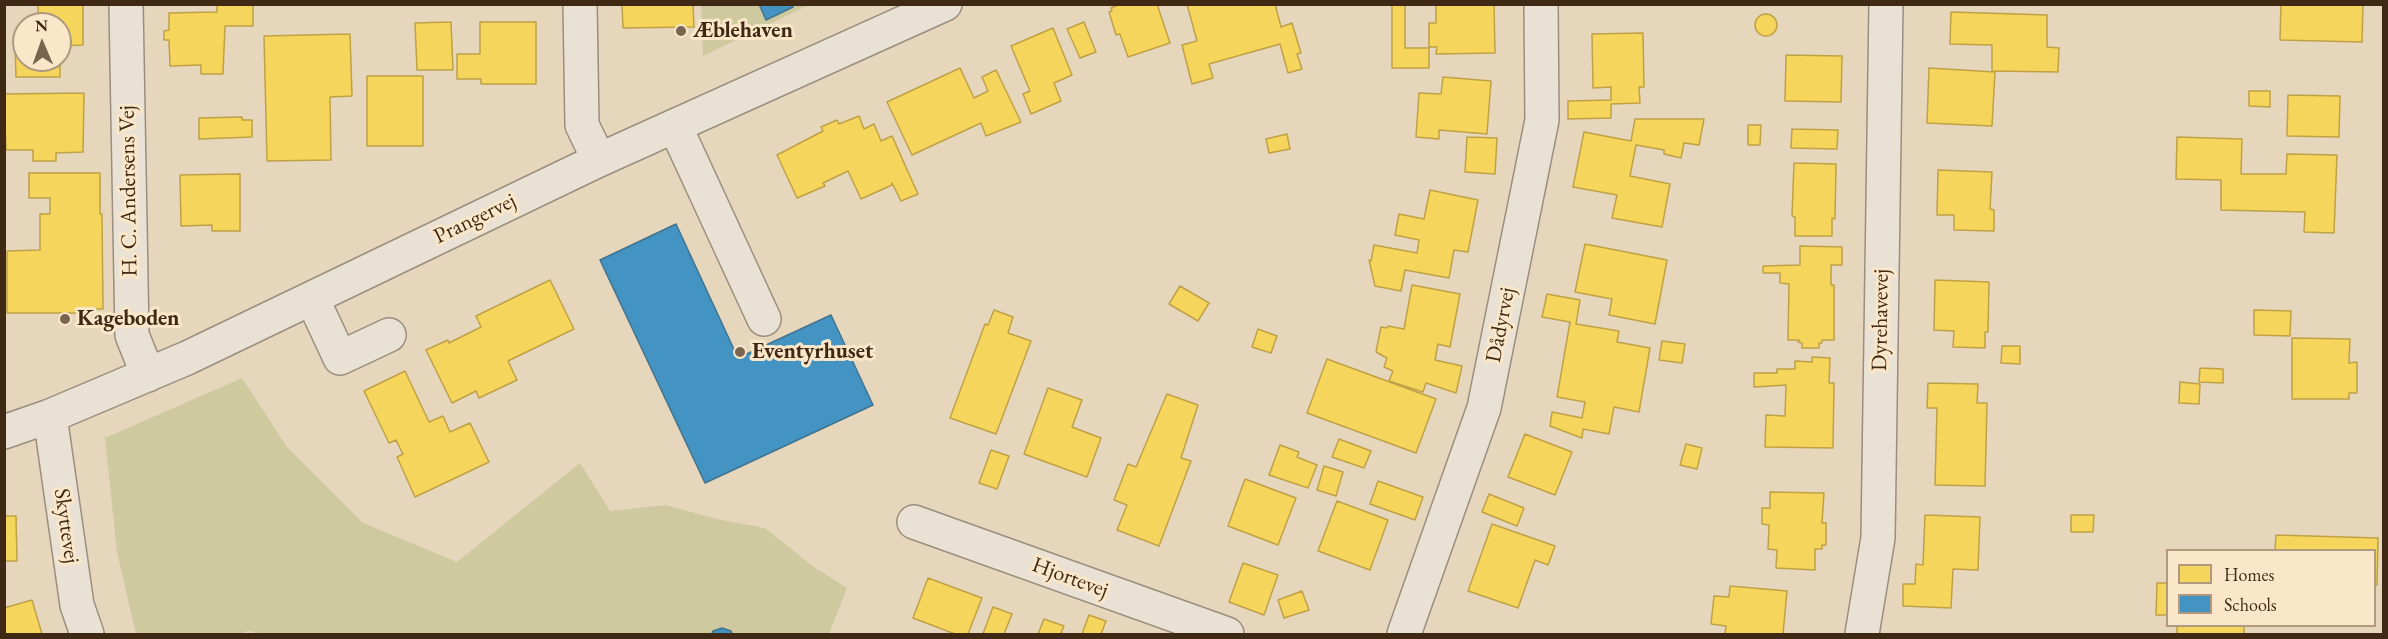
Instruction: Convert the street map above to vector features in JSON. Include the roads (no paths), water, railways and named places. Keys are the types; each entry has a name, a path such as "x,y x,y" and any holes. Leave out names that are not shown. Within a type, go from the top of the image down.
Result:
{"street":[{"name":"H. C. Andersens Vej","path":"126,4 132,335 148,375"},
{"path":"580,4 582,125 599,160"},
{"name":"Prangervej","path":"4,432 50,416 148,375 599,160 945,4"},
{"name":"Dådyrvej","path":"1404,634 1484,408 1542,120 1541,4"},
{"name":"Dyrehavevej","path":"1862,634 1878,538 1886,4"},
{"path":"675,126 764,319"},
{"path":"312,298 340,358 389,335"},
{"name":"Skyttevej","path":"50,416 77,605 87,634"},
{"name":"Hjortevej","path":"914,522 1227,634"}],"place":[{"name":"Æblehaven","path":"681,31"},
{"name":"Kageboden","path":"65,319"},
{"name":"Eventyrhuset","path":"740,352"}]}
